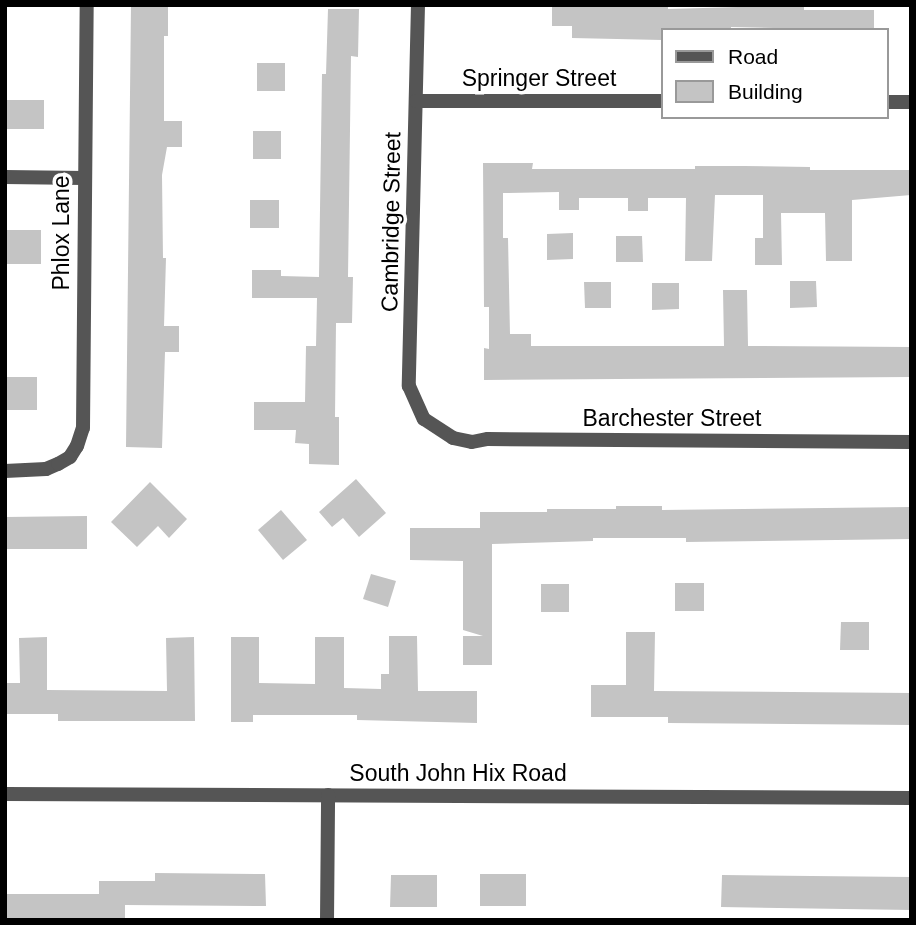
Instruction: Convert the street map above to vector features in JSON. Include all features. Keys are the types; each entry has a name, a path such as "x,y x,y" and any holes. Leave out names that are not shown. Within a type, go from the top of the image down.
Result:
{"street":[{"name":"Phlox Lane","path":"5,471 46,469 70,457 83,428 87,5"},
{"name":"Cambridge Street","path":"418,5 409,386 424,419 436,430"},
{"name":"Springer Street","path":"416,100 660,101"},
{"path":"888,102 911,102"},
{"path":"5,177 84,178"},
{"name":"Barchester Street","path":"436,430 453,438 472,442 911,442"},
{"name":"South John Hix Road","path":"5,794 911,799"},
{"path":"327,920 328,795"}],"building":[{"path":"131,5 168,5 168,36 164,36 164,121 182,121 182,147 167,147 162,175 163,258 166,258 164,326 179,326 179,352 165,352 162,448 126,447"},
{"path":"552,5 668,5 668,9 804,5 804,10 874,10 874,28 660,28 660,40 572,38 572,26 552,26"},
{"path":"328,9 359,9 358,57 351,56 348,277 353,277 352,323 336,323 335,417 339,417 339,465 309,464 309,444 295,443 296,430 254,430 254,402 305,402 306,346 316,346 317,298 252,298 252,270 281,270 281,276 319,277 322,74 326,74"},
{"path":"257,63 285,63 285,91 257,91"},
{"path":"5,100 44,100 44,129 6,129"},
{"path":"253,131 281,131 281,159 253,159"},
{"path":"483,163 533,163 532,169 695,169 695,166 744,166 810,167 810,170 911,170 911,195 852,200 852,261 826,261 825,213 781,213 782,265 755,265 755,238 763,238 763,195 715,195 712,261 685,261 686,198 648,198 648,211 628,211 628,198 579,198 579,210 559,210 559,192 503,193 503,238 508,238 510,334 531,334 531,346 724,346 723,290 747,290 748,346 911,347 911,377 484,380 484,348 489,349 489,307 484,307"},
{"path":"250,200 279,200 279,228 250,228"},
{"path":"5,230 41,230 41,264 5,264"},
{"path":"573,233 573,259 547,260 547,234"},
{"path":"616,236 642,236 643,262 616,262"},
{"path":"790,281 816,281 817,307 790,308"},
{"path":"584,282 611,282 611,308 585,308"},
{"path":"652,283 679,283 679,309 652,310"},
{"path":"5,377 37,377 37,410 5,410"},
{"path":"356,479 386,513 359,537 343,518 332,527 319,512"},
{"path":"150,482 187,519 169,538 158,526 137,547 111,522"},
{"path":"616,506 662,506 662,510 911,507 911,539 686,542 686,538 593,538 593,541 492,544 492,665 463,665 463,636 483,636 463,630 463,561 410,560 410,528 480,528 480,512 616,509"},
{"path":"281,510 307,540 283,560 258,530"},
{"path":"87,516 87,549 5,549 5,517"},
{"path":"371,574 396,581 388,607 363,599"},
{"path":"675,583 704,583 704,611 675,611"},
{"path":"541,584 569,584 569,612 541,612"},
{"path":"841,622 869,622 869,650 840,650"},
{"path":"626,632 655,632 654,691 911,693 911,725 668,723 668,717 591,717 591,685 626,685"},
{"path":"389,636 417,636 418,691 477,691 477,723 357,720 357,715 253,715 253,722 231,722 231,637 259,637 259,683 315,684 315,637 344,637 344,688 381,689 381,674 389,674"},
{"path":"47,637 47,690 167,691 166,638 194,637 195,721 58,721 58,714 5,714 5,683 20,683 19,638"},
{"path":"155,873 265,874 266,906 125,905 125,920 5,920 5,894 99,894 99,881 155,881"},
{"path":"480,874 526,874 526,906 480,906"},
{"path":"391,875 437,875 437,907 390,907"},
{"path":"722,875 911,877 911,910 721,907"}]}
